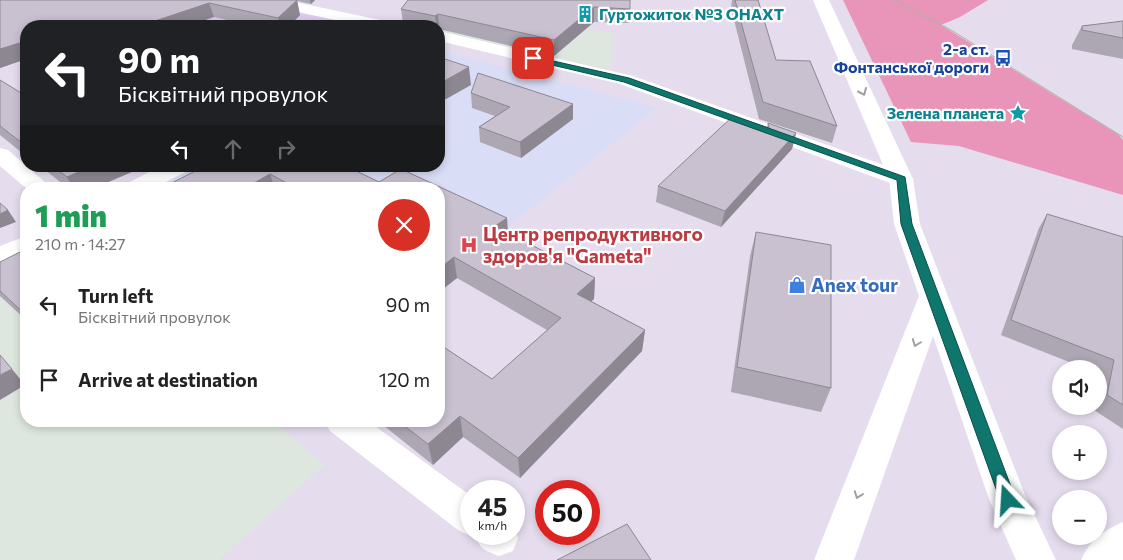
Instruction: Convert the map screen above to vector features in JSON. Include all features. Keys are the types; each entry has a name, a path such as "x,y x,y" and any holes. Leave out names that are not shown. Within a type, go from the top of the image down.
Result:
{"main road":[{"path":"264,0 357,20"},
{"path":"821,0 901,179 906,224 1008,500 1036,560"},
{"path":"445,37 626,80 901,179"},
{"path":"0,155 20,172"},
{"path":"20,172 33,182"},
{"path":"148,182 167,172"},
{"path":"0,257 20,247"},
{"path":"834,560 933,298"},
{"path":"350,427 460,509"},
{"path":"1101,560 1123,541"}],"shaded area":[{"path":"260,0 350,20 181,20"},
{"path":"843,0 988,0 960,17 941,25 1119,135 1123,140 1123,195 959,146 911,142"},
{"path":"462,19 613,32 611,70 445,34 445,26"},
{"path":"445,52 657,108 508,227 516,231 445,287 445,182 168,182 186,172 445,172"},
{"path":"20,267 20,427 279,427 325,465 219,560 0,560 0,278"}],"building":[{"path":"0,0 297,0 278,18 209,3 158,20 20,20 20,43 0,49"},
{"path":"408,0 630,0 630,9 594,7 554,40 438,14 435,16 401,9"},
{"path":"735,0 758,0 776,60 810,61 837,126 763,102"},
{"path":"1123,21 1123,38 1082,30 1082,26"},
{"path":"445,59 469,67 445,81"},
{"path":"478,73 573,104 520,142 479,127 510,107 471,93"},
{"path":"0,80 20,92 20,141 0,126"},
{"path":"733,116 769,128 768,123 796,133 725,211 658,186"},
{"path":"61,172 78,172 67,177"},
{"path":"193,172 358,172 379,182 285,182 270,174 256,182 174,182"},
{"path":"396,172 407,172 429,182 379,182"},
{"path":"445,189 507,218 495,226 595,278 577,294 645,330 518,458 460,416 428,444 406,427 445,427 445,348 492,379 561,318 454,257 445,264"},
{"path":"0,203 8,210 0,214"},
{"path":"1047,214 1123,237 1123,405 1107,395 1114,360 1011,320"},
{"path":"756,232 831,245 831,388 737,367"},
{"path":"20,252 20,309 0,291 0,262"},
{"path":"0,355 12,369 0,375"},
{"path":"627,524 651,560 557,560 586,545 600,545 600,538"}],"tram line":[{"path":"894,0 951,30 1123,137"}],"place":[{"name":"Гуртожиток №3 ОНАХТ","path":"585,14"},
{"name":"2-а ст. Фонтанської дороги","path":"1003,58"},
{"name":"Зелена планета","path":"1018,113"},
{"name":"Центр репродуктивного здоров'я \"Gameta\"","path":"469,245"},
{"name":"Anex tour","path":"797,285"}],"route":[{"path":"533,58 626,80 901,179 906,224 1008,500"}]}
